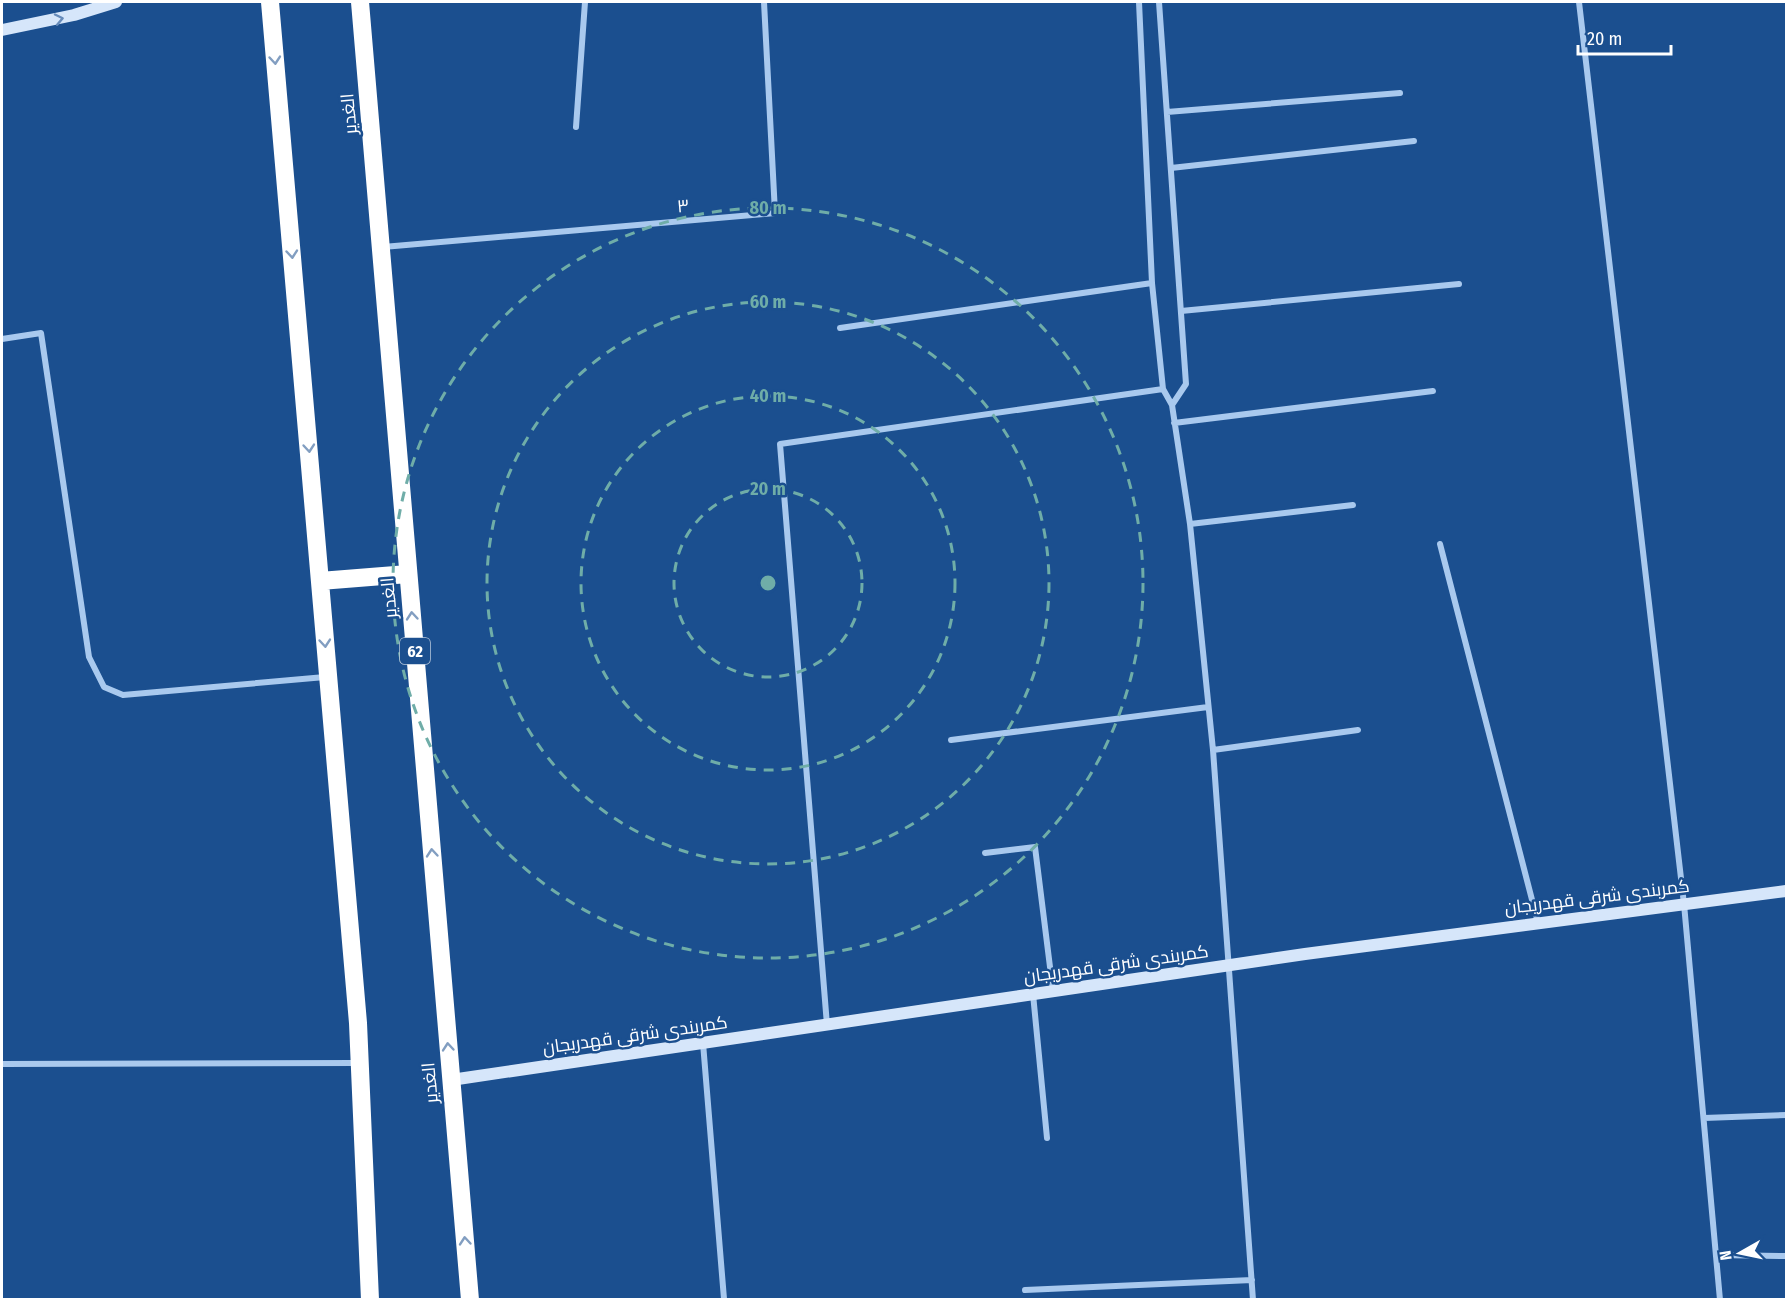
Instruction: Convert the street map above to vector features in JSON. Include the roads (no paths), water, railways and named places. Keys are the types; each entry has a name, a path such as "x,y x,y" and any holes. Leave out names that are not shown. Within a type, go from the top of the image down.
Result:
{"highway":[{"path":"270,2 360,1063 370,1299"},
{"name":"الغدیر","path":"360,2 470,1299"},
{"path":"320,582 408,574"}],"street":[{"path":"2,30 74,15 116,2"},
{"path":"576,127 585,2"},
{"name":"۳","path":"382,247 775,213 764,2"},
{"path":"1139,2 1152,283 1163,389 1172,405 1190,524 1213,750 1253,1299"},
{"path":"1159,2 1186,384 1172,405"},
{"path":"1580,2 1684,904 1720,1299"},
{"path":"1167,112 1400,93"},
{"path":"1171,168 1414,141"},
{"path":"840,328 1152,283"},
{"path":"1181,311 1459,284"},
{"path":"2,339 41,333 89,657 104,687 123,695 328,677"},
{"path":"827,1025 780,444 1163,389"},
{"path":"1174,423 1433,392"},
{"path":"1190,524 1353,505"},
{"path":"1440,544 1538,923"},
{"path":"951,740 1208,707"},
{"path":"1213,750 1358,730"},
{"path":"985,853 1035,847 1053,991"},
{"name":"کمربندی شرقی قهدریجان","path":"451,1080 1227,966 1786,891"},
{"path":"1033,994 1047,1138"},
{"path":"704,1043 724,1299"},
{"path":"2,1064 360,1063"},
{"path":"1704,1118 1786,1115"},
{"path":"1716,1255 1786,1256"},
{"path":"1024,1290 1252,1280"}]}
